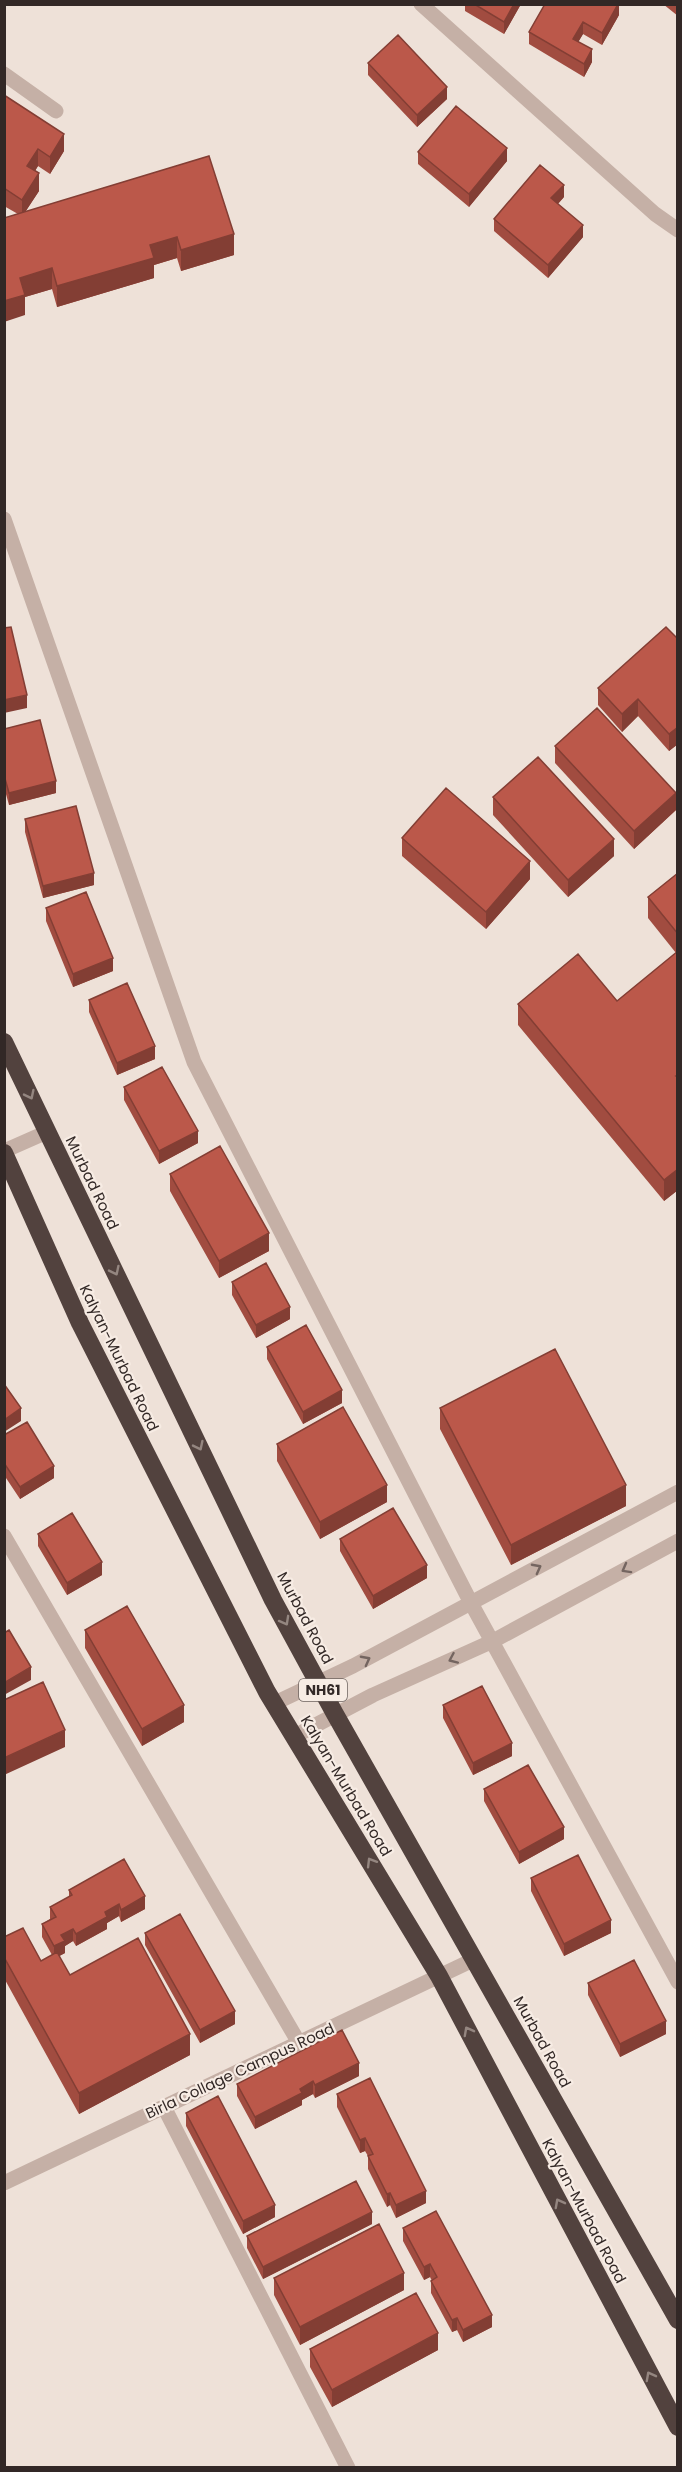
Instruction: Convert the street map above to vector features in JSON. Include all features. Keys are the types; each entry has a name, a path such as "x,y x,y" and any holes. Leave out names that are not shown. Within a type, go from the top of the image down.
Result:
{"highway":[{"name":"Murbad Road","path":"4,1042 273,1600 335,1714 678,2320"},
{"name":"Kalyan-Murbad Road","path":"4,1152 80,1323 256,1671 439,1976 678,2427"}],"street":[{"path":"422,4 655,214 678,230"},
{"path":"4,74 56,111"},
{"path":"4,519 194,1062 471,1603 678,1982"},
{"path":"4,1152 47,1131"},
{"path":"275,1703 354,1666 678,1492"},
{"path":"4,1536 299,2043"},
{"path":"296,1736 335,1714 493,1641 678,1541"},
{"name":"Birla Collage Campus Road","path":"4,2183 475,1959"},
{"path":"165,2107 348,2468"}],"building":[{"path":"474,4 514,4 504,22"},
{"path":"545,4 618,4 602,33 583,22 573,39 592,49 584,64 529,32"},
{"path":"398,35 447,87 417,115 368,63"},
{"path":"4,95 64,134 50,157 38,149 27,166 39,173 22,200 4,188"},
{"path":"456,106 507,148 469,194 418,152"},
{"path":"209,156 234,234 181,250 177,237 150,245 154,258 57,286 52,268 20,278 25,295 4,301 4,218"},
{"path":"540,165 564,185 551,198 583,225 548,265 494,219"},
{"path":"11,627 27,695 4,700 4,628"},
{"path":"666,627 678,639 678,727 669,734 638,699 622,714 598,688"},
{"path":"597,708 676,793 634,831 555,746"},
{"path":"40,720 56,781 9,793 4,775 4,729"},
{"path":"538,757 614,839 568,880 493,797"},
{"path":"446,788 530,861 486,912 402,838"},
{"path":"76,806 94,873 43,886 25,819"},
{"path":"678,873 678,934 648,897"},
{"path":"86,892 113,958 73,974 46,908"},
{"path":"678,951 678,1075 676,1076 678,1077 678,1169 664,1180 518,1004 578,954 617,1001"},
{"path":"127,983 155,1046 117,1063 89,1000"},
{"path":"162,1067 198,1131 159,1151 124,1087"},
{"path":"220,1146 269,1233 219,1261 170,1174"},
{"path":"266,1263 290,1307 256,1325 232,1282"},
{"path":"306,1325 342,1390 303,1412 267,1347"},
{"path":"555,1349 626,1485 511,1545 440,1408"},
{"path":"4,1384 21,1408 4,1420"},
{"path":"343,1407 387,1485 320,1522 277,1444"},
{"path":"27,1422 54,1466 20,1487 4,1463 4,1435"},
{"path":"393,1508 427,1565 373,1596 340,1539"},
{"path":"72,1513 102,1562 67,1583 38,1534"},
{"path":"127,1606 184,1705 142,1729 85,1630"},
{"path":"9,1630 31,1667 4,1683 4,1633"},
{"path":"43,1682 65,1730 4,1758 4,1700"},
{"path":"482,1686 512,1743 473,1763 443,1705"},
{"path":"528,1765 564,1827 519,1852 484,1789"},
{"path":"578,1855 611,1920 564,1944 531,1878"},
{"path":"124,1859 145,1896 121,1910 119,1904 105,1912 107,1917 76,1934 73,1929 61,1935 65,1941 54,1946 42,1924 56,1917 50,1907 72,1895 69,1890"},
{"path":"180,1914 235,2011 200,2030 145,1933"},
{"path":"23,1928 41,1961 57,1952 70,1975 138,1938 190,2034 79,2093 4,1957 4,1937"},
{"path":"634,1960 666,2021 620,2044 588,1983"},
{"path":"342,2030 359,2063 315,2085 313,2081 300,2089 302,2093 255,2117 237,2084"},
{"path":"370,2078 426,2191 396,2205 390,2193 387,2194 368,2156 373,2154 365,2138 360,2140 337,2094"},
{"path":"218,2096 275,2205 243,2221 186,2113"},
{"path":"356,2181 372,2212 263,2267 247,2236"},
{"path":"436,2211 492,2315 463,2330 457,2318 452,2320 431,2281 437,2277 430,2264 424,2267 403,2228"},
{"path":"379,2224 404,2273 300,2327 274,2278"},
{"path":"416,2293 438,2333 332,2390 310,2349"}]}
